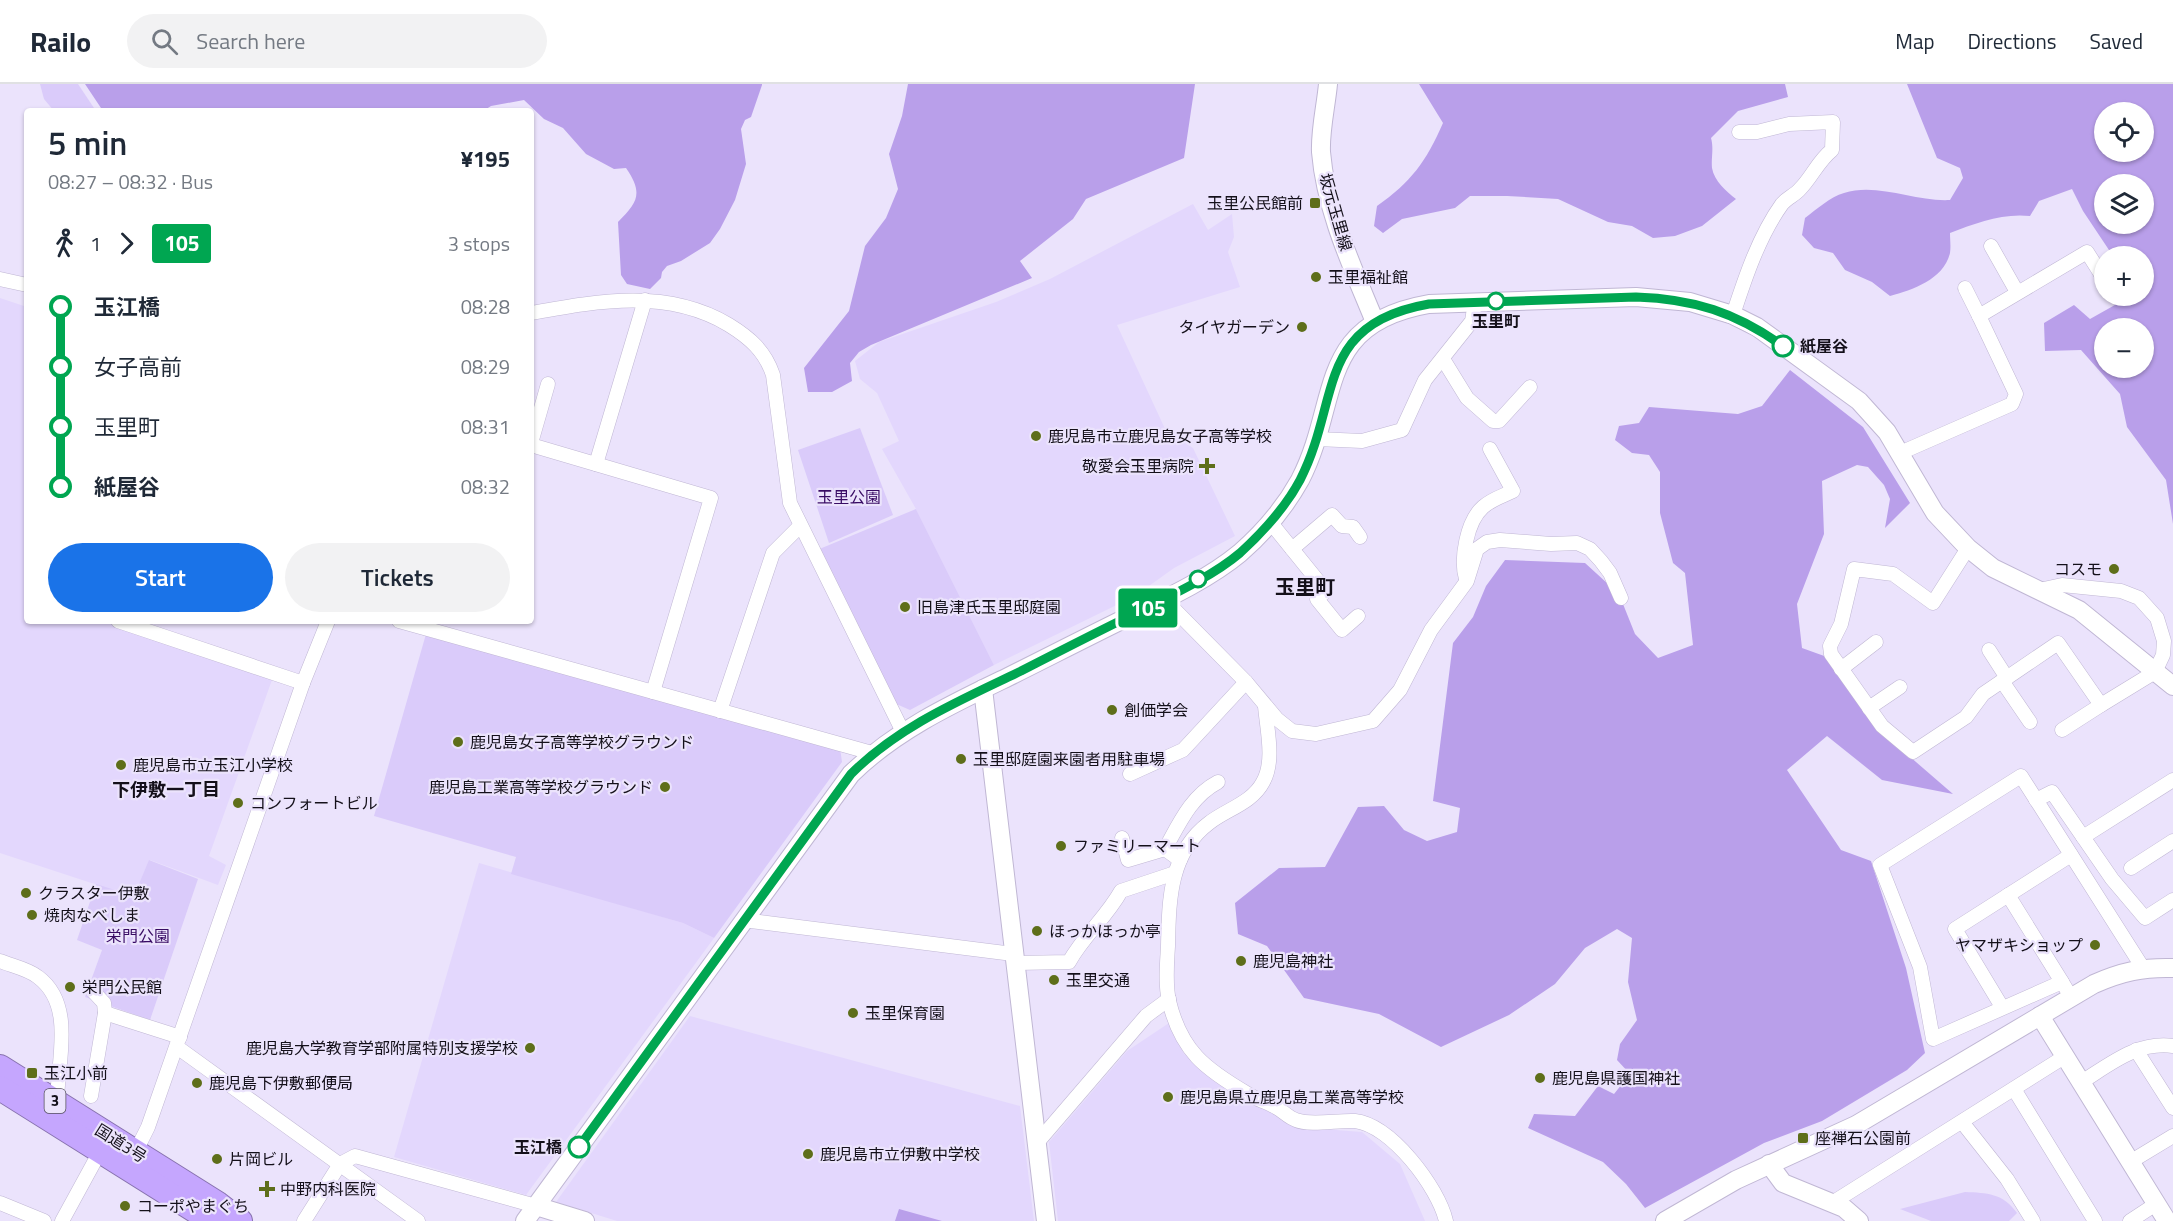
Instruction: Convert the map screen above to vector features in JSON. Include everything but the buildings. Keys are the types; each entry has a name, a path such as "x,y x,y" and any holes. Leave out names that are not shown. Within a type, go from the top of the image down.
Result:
{"highway":[{"name":"国道3号","path":"0,1067 57,1103 104,1144"},
{"name":"国道3号","path":"0,1088 218,1204 240,1221"},
{"name":"国道3号","path":"132,1160 213,1221"}],"street":[{"name":"坂元玉里線","path":"1329,89 1321,150 1329,198 1338,230 1375,322"},
{"path":"1733,315 1750,267 1776,213 1784,202 1800,189 1822,158 1832,150 1833,122 1789,124 1757,132 1739,132"},
{"path":"1991,246 2018,292"},
{"path":"1979,316 2087,252 2094,263"},
{"path":"0,279 24,284"},
{"path":"1900,453 2012,404 2016,394 1965,288"},
{"path":"530,1214 851,774 872,753 947,706 1164,599 1238,554 1271,523 1300,479 1317,439 1334,373 1351,346 1375,322 1409,308 1475,302 1667,298 1733,315 1757,327 1859,400 1877,418 1935,513 1968,548 1994,568 2087,615 2173,686"},
{"path":"534,312 602,301 645,300 703,311 743,334 768,359 773,375 790,503 799,527 903,732"},
{"path":"596,464 645,300"},
{"path":"1317,439 1362,441 1402,430 1425,380 1436,363 1443,359 1472,321 1475,302"},
{"path":"1443,359 1467,398 1493,421 1499,421 1530,387"},
{"path":"534,433 548,384"},
{"path":"534,445 711,498 653,692"},
{"path":"1467,581 1463,568 1472,526 1481,508 1513,491 1490,449"},
{"path":"1292,549 1332,515 1342,526 1353,527 1360,537"},
{"path":"1271,523 1326,591 1317,599 1342,630 1358,616"},
{"path":"720,711 773,553 799,527"},
{"path":"1164,599 1292,731 1316,734 1373,721 1400,690 1431,630 1467,581 1478,549 1487,542 1500,540 1551,544 1577,543 1590,549 1601,561 1610,573 1621,598"},
{"path":"1968,548 1933,603 1893,574 1854,569 1841,624 1830,646 1831,654 1882,726 1913,752 1966,717 1983,694 2058,643 2101,705"},
{"path":"2039,590 2062,585 2121,591 2139,598 2157,618 2164,641 2163,655 2156,672 2062,730"},
{"path":"127,624 303,683"},
{"path":"132,1160 145,1137 303,683 327,624"},
{"path":"420,624 872,753"},
{"path":"1841,669 1876,642"},
{"path":"1989,650 2030,722"},
{"path":"1130,774 1183,750 1246,682"},
{"path":"1869,708 1900,687"},
{"path":"982,690 1046,1221"},
{"path":"1266,706 1270,757 1263,783 1240,805 1210,822 1198,833 1180,860 1169,891 1169,999 1186,1046 1201,1061 1249,1095 1276,1107 1296,1121 1354,1121 1369,1124 1382,1132 1425,1179 1446,1221"},
{"path":"2143,968 2020,776 1880,865 1920,967 1933,1039 2002,1007 2143,968 2173,968"},
{"path":"2083,837 2173,780"},
{"path":"1122,838 1128,860 1165,849 1188,808 1208,787 1218,782"},
{"path":"2036,800 2052,792 2112,879 2145,918 2173,900"},
{"path":"2131,868 2173,841"},
{"path":"1165,849 1180,860"},
{"path":"2002,1007 1955,929 2071,855"},
{"path":"743,920 1014,958 1069,962 1088,932 1109,913 1121,891 1175,873"},
{"path":"2008,895 2067,989"},
{"path":"0,961 38,976 53,992 61,1012 57,1103"},
{"path":"1665,1221 1769,1164 1856,1125 2040,1016 2067,989"},
{"path":"91,1096 105,1013 104,1003 92,990"},
{"path":"1036,1144 1146,1016 1169,999"},
{"path":"105,1013 178,1042 418,1221"},
{"path":"2040,1016 2167,1221"},
{"path":"2080,1083 2136,1050 2152,1046 2173,1046"},
{"path":"2136,1050 2173,1108"},
{"path":"1832,1203 2064,1057"},
{"path":"2014,1089 2095,1221"},
{"path":"1962,1122 2007,1179 2033,1221"},
{"path":"2130,1162 2173,1136"},
{"path":"62,1221 104,1144"},
{"path":"304,1221 340,1164 355,1156 530,1214 585,1221"},
{"path":"1769,1164 1783,1183 1832,1203 1852,1219"},
{"path":"0,1203 44,1221"},
{"path":"2130,1221 2156,1204"}],"shaded area":[{"path":"85,84 762,84 751,117 745,120 741,129 746,164 735,200 720,229 710,243 681,261 667,266 661,278 650,289 627,284 621,275 618,222 636,198 635,185 626,168 614,169 586,154 563,128 544,119 524,100 488,108 101,108"},
{"path":"908,84 1195,84 1184,158 1086,199 1073,219 1020,261 1032,278 871,345 859,352 850,363 852,381 832,392 808,392 804,368 849,311 865,246 886,218 898,189 889,154 902,116"},
{"path":"1419,84 1785,84 1788,97 1738,111 1711,138 1713,173 1721,186 1736,199 1702,226 1675,236 1653,238 1632,226 1608,222 1558,199 1507,196 1470,196 1455,208 1402,219 1383,233 1374,226 1377,206 1399,188 1424,160 1443,123"},
{"path":"1907,84 2173,84 2173,524 2166,480 2127,427 2120,394 2106,378 2154,378 2154,318 2094,318 2094,365 2081,350 2045,351 2044,323 2074,305 2090,319 2113,306 2154,306 2154,246 2106,246 2098,234 2154,234 2154,174 2094,174 2094,228 2072,189 2039,201 2030,216 1999,217 1950,233 1950,253 1941,270 1918,287 1890,296 1872,282 1845,270 1833,253 1814,248 1802,235 1805,218 1829,200 1844,193 1870,190 1950,200 1963,178 1960,168 1937,158"},
{"name":"鹿児島市立鹿児島女子高等学校","path":"1193,204 1208,230 1232,214 1234,237 1228,252 1240,287 1117,325 1166,431 1193,448 1235,536 1174,568 1135,596 994,665 916,509 882,449 899,441 877,393 860,379 855,361 879,342 996,302 1050,279"},
{"name":"鹿児島市立玉江小学校","path":"0,298 24,306 24,624 112,624 273,677 209,856 226,865 218,885 150,860 134,897 0,853"},
{"path":"1790,370 1863,427 1910,503 1885,528 1890,499 1884,485 1868,467 1857,465 1822,481 1824,534 1797,604 1802,648 1827,657 1879,730 1953,794 1882,780 1827,736 1787,770 1841,850 1871,861 1906,968 1925,1053 1907,1070 1822,1121 1764,1143 1645,1208 1626,1184 1603,1162 1528,1128 1534,1114 1575,1116 1598,1086 1614,1094 1630,1074 1617,1060 1620,1044 1637,1020 1628,982 1632,938 1617,929 1585,948 1555,984 1509,1015 1441,1047 1379,1014 1304,998 1267,946 1238,934 1235,903 1279,868 1325,867 1358,807 1384,806 1404,830 1427,841 1457,832 1460,808 1433,801 1453,643 1473,617 1486,586 1505,560 1585,563 1619,594 1635,634 1658,658 1693,645 1685,573 1673,563 1660,513 1660,472 1649,455 1632,453 1615,440 1619,426 1639,423 1649,407 1738,414 1762,406"},
{"name":"鹿児島大学教育学部附属特別支援学校","path":"479,863 683,923 714,938 526,1195 394,1157"},
{"name":"鹿児島市立伊敷中学校","path":"690,1016 1020,1106 1034,1221 617,1221 556,1202"},
{"name":"鹿児島県立鹿児島工業高等学校","path":"1169,1023 1184,1054 1296,1127 1362,1132 1400,1164 1425,1221 1058,1221 1049,1142 1127,1051"},
{"path":"899,1209 942,1221 895,1221"}],"green space":[{"path":"40,84 78,84 94,108 52,108 44,99"},
{"name":"玉里公園","path":"860,428 893,515 829,543 798,450"},
{"name":"旧島津氏玉里邸庭園","path":"916,509 994,665 910,710 894,703 817,550"},
{"name":"鹿児島工業高等学校グラウンド","path":"426,634 840,748 842,762 714,938 683,923 511,874 516,857 374,816"},
{"name":"栄門公園","path":"149,860 198,879 150,1020 85,997 102,950 77,940 96,884 134,896"},
{"path":"1965,1192 1994,1195 2006,1201 2017,1213 2009,1221 1931,1221 1900,1209"}],"bus line":[{"name":"105","path":"579,1147 851,774 872,753 947,706 1164,599 1238,554 1271,523 1300,479 1317,439 1334,373 1351,346 1375,322 1409,308 1429,304 1554,299 1667,298 1690,302 1733,315 1757,327 1783,346"}],"place":[{"name":"玉里公民館前","path":"1315,203"},
{"name":"玉里福祉館","path":"1316,277"},
{"name":"玉里町","path":"1496,301"},
{"name":"タイヤガーデン","path":"1302,327"},
{"name":"紙屋谷","path":"1783,346"},
{"name":"鹿児島市立鹿児島女子高等学校","path":"1036,436"},
{"name":"敬愛会玉里病院","path":"1207,466"},
{"name":"コスモ","path":"2114,569"},
{"name":"旧島津氏玉里邸庭園","path":"905,607"},
{"name":"創価学会","path":"1112,710"},
{"name":"鹿児島女子高等学校グラウンド","path":"458,742"},
{"name":"玉里邸庭園来園者用駐車場","path":"961,759"},
{"name":"鹿児島市立玉江小学校","path":"121,765"},
{"name":"鹿児島工業高等学校グラウンド","path":"665,787"},
{"name":"コンフォートビル","path":"238,803"},
{"name":"ファミリーマート","path":"1061,846"},
{"name":"クラスター伊敷","path":"26,893"},
{"name":"焼肉なべしま","path":"32,915"},
{"name":"ほっかほっか亭","path":"1037,931"},
{"name":"ヤマザキショップ","path":"2095,945"},
{"name":"鹿児島神社","path":"1241,961"},
{"name":"玉里交通","path":"1054,980"},
{"name":"栄門公民館","path":"70,987"},
{"name":"玉里保育園","path":"853,1013"},
{"name":"鹿児島大学教育学部附属特別支援学校","path":"530,1048"},
{"name":"玉江小前","path":"32,1073"},
{"name":"鹿児島県護国神社","path":"1540,1078"},
{"name":"鹿児島下伊敷郵便局","path":"197,1083"},
{"name":"鹿児島県立鹿児島工業高等学校","path":"1168,1097"},
{"name":"座禅石公園前","path":"1803,1138"},
{"name":"玉江橋","path":"579,1147"},
{"name":"鹿児島市立伊敷中学校","path":"808,1154"},
{"name":"片岡ビル","path":"217,1159"},
{"name":"中野内科医院","path":"267,1189"},
{"name":"コーポやまぐち","path":"125,1206"}],"district":[{"name":"玉里町","path":"1305,587"},
{"name":"下伊敷一丁目","path":"166,790"}]}
